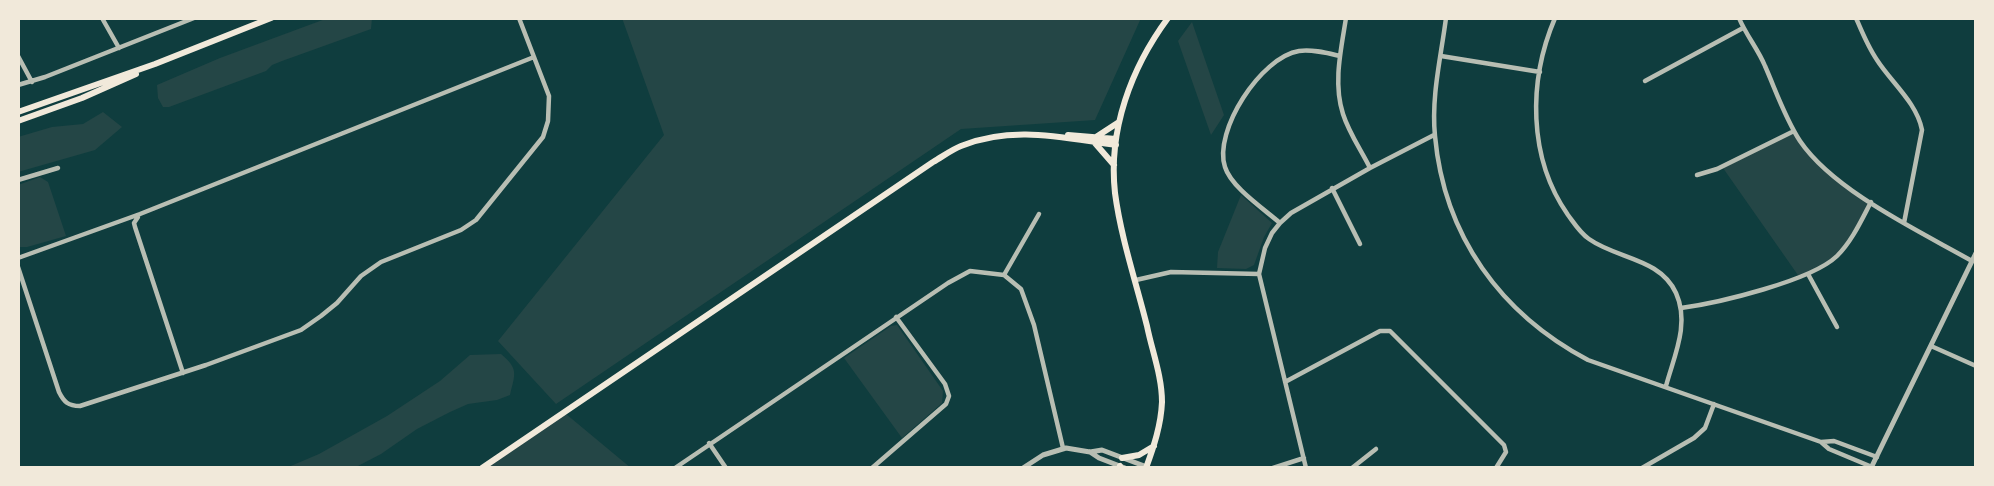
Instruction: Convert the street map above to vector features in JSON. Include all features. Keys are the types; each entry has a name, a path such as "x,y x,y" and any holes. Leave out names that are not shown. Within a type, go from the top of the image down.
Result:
{"main road":[{"path":"18,112 155,64 270,18"},
{"path":"1147,468 1161,412 1160,382 1117,206 1114,166 1119,122 1134,75 1146,50 1168,18"},
{"path":"18,121 82,98 155,64"},
{"path":"1095,140 1119,122"},
{"path":"482,468 933,162 960,146 990,137 1017,133 1116,142"},
{"path":"1095,140 1114,166"},
{"path":"1122,458 1139,455 1154,446"}],"street":[{"path":"102,18 119,48"},
{"path":"18,85 32,82 194,18"},
{"path":"18,267 59,392 69,405 80,406 183,373 300,330 337,303 369,268 461,230 476,220 538,145 546,129 549,96 519,18"},
{"path":"1346,18 1338,82 1343,115 1371,168"},
{"path":"1446,18 1436,85 1434,135 1443,184 1456,219 1476,260 1498,291 1532,324 1567,349 1588,360 1821,442 1829,449 1872,468 1976,253"},
{"path":"1555,18 1548,35 1540,72 1536,106 1538,142 1551,186 1559,202 1587,238 1602,248 1651,266 1660,272 1676,292 1681,308 1682,329 1666,386"},
{"path":"1739,18 1756,48 1794,131 1820,165 1841,183 1904,223 1972,261"},
{"path":"1856,18 1877,60 1914,109 1922,130 1904,223"},
{"path":"1645,81 1743,28"},
{"path":"1280,222 1232,181 1225,169 1224,146 1233,117 1244,95 1273,63 1298,51 1340,56"},
{"path":"18,56 32,82"},
{"path":"1441,56 1540,72"},
{"path":"18,258 140,214 534,57"},
{"path":"1697,175 1717,169 1794,131"},
{"path":"1306,468 1259,274 1265,248 1280,222 1301,206 1434,135"},
{"path":"18,180 58,168"},
{"path":"1332,188 1360,244"},
{"path":"1681,308 1708,305 1730,299 1808,274 1830,262 1843,250 1871,202"},
{"path":"140,214 136,219 135,227 183,373"},
{"path":"1004,276 1039,214"},
{"path":"675,468 948,282 970,271 1004,276 1021,289 1034,325 1063,448"},
{"path":"1136,280 1171,272 1259,274"},
{"path":"1808,274 1837,327"},
{"path":"872,468 946,404 950,396 945,384 896,317"},
{"path":"1285,382 1380,331 1390,331 1504,445 1506,452 1496,468"},
{"path":"1931,346 1976,366"},
{"path":"1642,468 1694,438 1705,428 1714,404"},
{"path":"1821,442 1834,441 1877,457"},
{"path":"710,443 726,468"},
{"path":"1023,468 1043,455 1063,448 1076,448 1090,452 1122,467"},
{"path":"1352,468 1376,449"},
{"path":"1090,452 1101,450 1147,468"},
{"path":"1273,468 1304,458"}],"shaded area":[{"path":"328,18 372,18 371,29 282,61 272,65 266,71 169,107 163,107 158,98 157,85 220,58"},
{"path":"622,18 1141,18 1095,120 961,129 556,404 498,341 664,135"},
{"path":"1192,22 1224,115 1211,135 1178,41"},
{"path":"103,112 122,127 95,150 18,172 18,137 52,127 83,124"},
{"path":"1793,133 1825,170 1870,203 1839,257 1810,275 1800,278 1723,168"},
{"path":"40,177 48,182 66,236 27,247 19,247 18,185"},
{"path":"1241,195 1272,223 1264,237 1254,265 1246,269 1217,268 1218,252"},
{"path":"897,325 943,391 942,403 902,438 844,358 891,326"},
{"path":"501,354 511,364 514,372 510,395 497,400 468,404 450,412 417,429 381,454 354,468 286,468 319,454 387,416 440,381 470,355"},
{"path":"566,414 631,468 487,468 553,420"}]}
